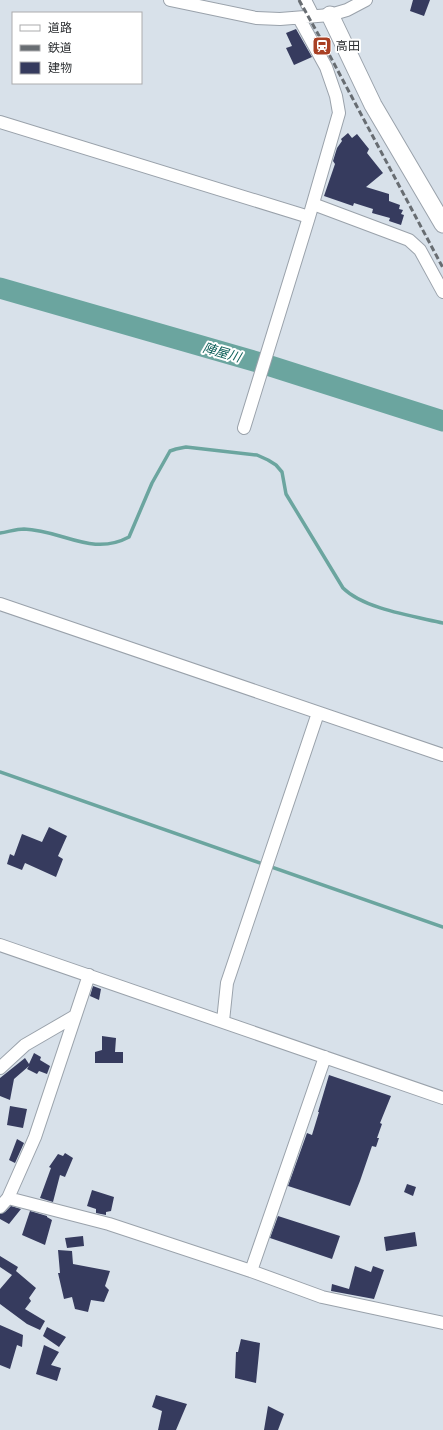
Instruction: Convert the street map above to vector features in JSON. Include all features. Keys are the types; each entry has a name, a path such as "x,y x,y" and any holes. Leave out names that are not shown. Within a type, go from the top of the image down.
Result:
{"street":[{"path":"170,0 256,18 280,19 322,15 347,10 366,0"},
{"path":"305,0 322,15 443,224"},
{"path":"244,428 313,204 339,113 336,96 326,67 299,18"},
{"path":"0,122 309,217"},
{"path":"313,204 409,240 420,250 443,292"},
{"path":"0,604 443,755"},
{"path":"223,1021 227,983 318,713"},
{"path":"0,945 443,1098"},
{"path":"88,975 35,1136 4,1202 109,1224 251,1271 322,1297 443,1323"},
{"path":"0,1068 25,1045 75,1016"},
{"path":"251,1271 325,1057"}],"building":[{"path":"413,0 430,0 424,16 410,11"},
{"path":"296,29 312,57 294,65 286,48 292,46 286,33"},
{"path":"348,133 352,138 357,134 369,149 367,153 383,173 366,187 389,194 389,201 400,205 399,209 403,210 401,214 404,215 401,225 389,221 390,218 372,213 373,209 354,203 353,206 324,196 335,164 333,161 337,148 342,141 341,139"},
{"path":"49,827 67,836 58,856 63,859 56,877 25,863 22,870 7,864 10,854 14,856 22,834 42,842"},
{"path":"93,986 101,989 99,1000 90,996"},
{"path":"102,1036 116,1038 115,1052 123,1052 123,1063 95,1063 95,1052 102,1050"},
{"path":"34,1053 41,1057 40,1060 50,1066 47,1074 39,1071 37,1074 27,1069 29,1066 14,1079 10,1100 0,1096 0,1078 25,1058 29,1064"},
{"path":"329,1075 391,1096 380,1123 382,1124 377,1138 379,1138 376,1147 372,1146 350,1206 288,1186 307,1133 312,1135"},
{"path":"10,1106 27,1109 23,1128 7,1125"},
{"path":"17,1139 24,1143 15,1163 9,1160"},
{"path":"65,1153 73,1158 65,1177 60,1175 53,1202 40,1198 51,1168 49,1167 58,1154 63,1156"},
{"path":"407,1184 416,1187 413,1196 404,1192"},
{"path":"92,1190 114,1197 111,1211 106,1212 106,1215 96,1213 96,1209 87,1206"},
{"path":"11,1206 21,1209 9,1224 0,1219 0,1214 5,1212"},
{"path":"30,1211 47,1216 52,1220 45,1245 22,1235"},
{"path":"278,1216 340,1236 332,1259 270,1238"},
{"path":"415,1232 417,1246 386,1251 384,1237"},
{"path":"83,1236 84,1246 67,1248 65,1238"},
{"path":"58,1250 72,1251 73,1264 110,1271 105,1286 109,1290 104,1302 91,1300 88,1312 75,1309 72,1297 64,1299 58,1273 60,1273"},
{"path":"0,1256 18,1267 16,1271 36,1288 29,1298 31,1301 25,1309 45,1321 40,1330 27,1324 0,1304 0,1289 12,1275 0,1267"},
{"path":"355,1266 371,1272 373,1266 384,1270 374,1299 331,1291 332,1284 349,1289"},
{"path":"0,1325 23,1335 22,1347 17,1345 10,1369 0,1365"},
{"path":"47,1327 66,1337 59,1347 43,1336"},
{"path":"241,1339 260,1343 256,1383 235,1378 236,1352 238,1352"},
{"path":"44,1345 59,1352 51,1365 61,1368 57,1381 36,1374"},
{"path":"156,1395 187,1404 176,1430 158,1430 162,1411 152,1407"},
{"path":"268,1406 284,1414 278,1430 264,1430"}],"waterway":[{"name":"陣屋川","path":"0,288 264,364 443,421"},
{"path":"0,533 18,529 38,530 90,544 115,542 129,537 152,483 170,451 186,447 257,455 276,465 282,472 286,494 343,588 363,601 390,611 443,623"},
{"path":"0,772 443,927"}],"railway":[{"path":"299,0 443,268"}],"place":[{"name":"高田","path":"322,46"}]}
